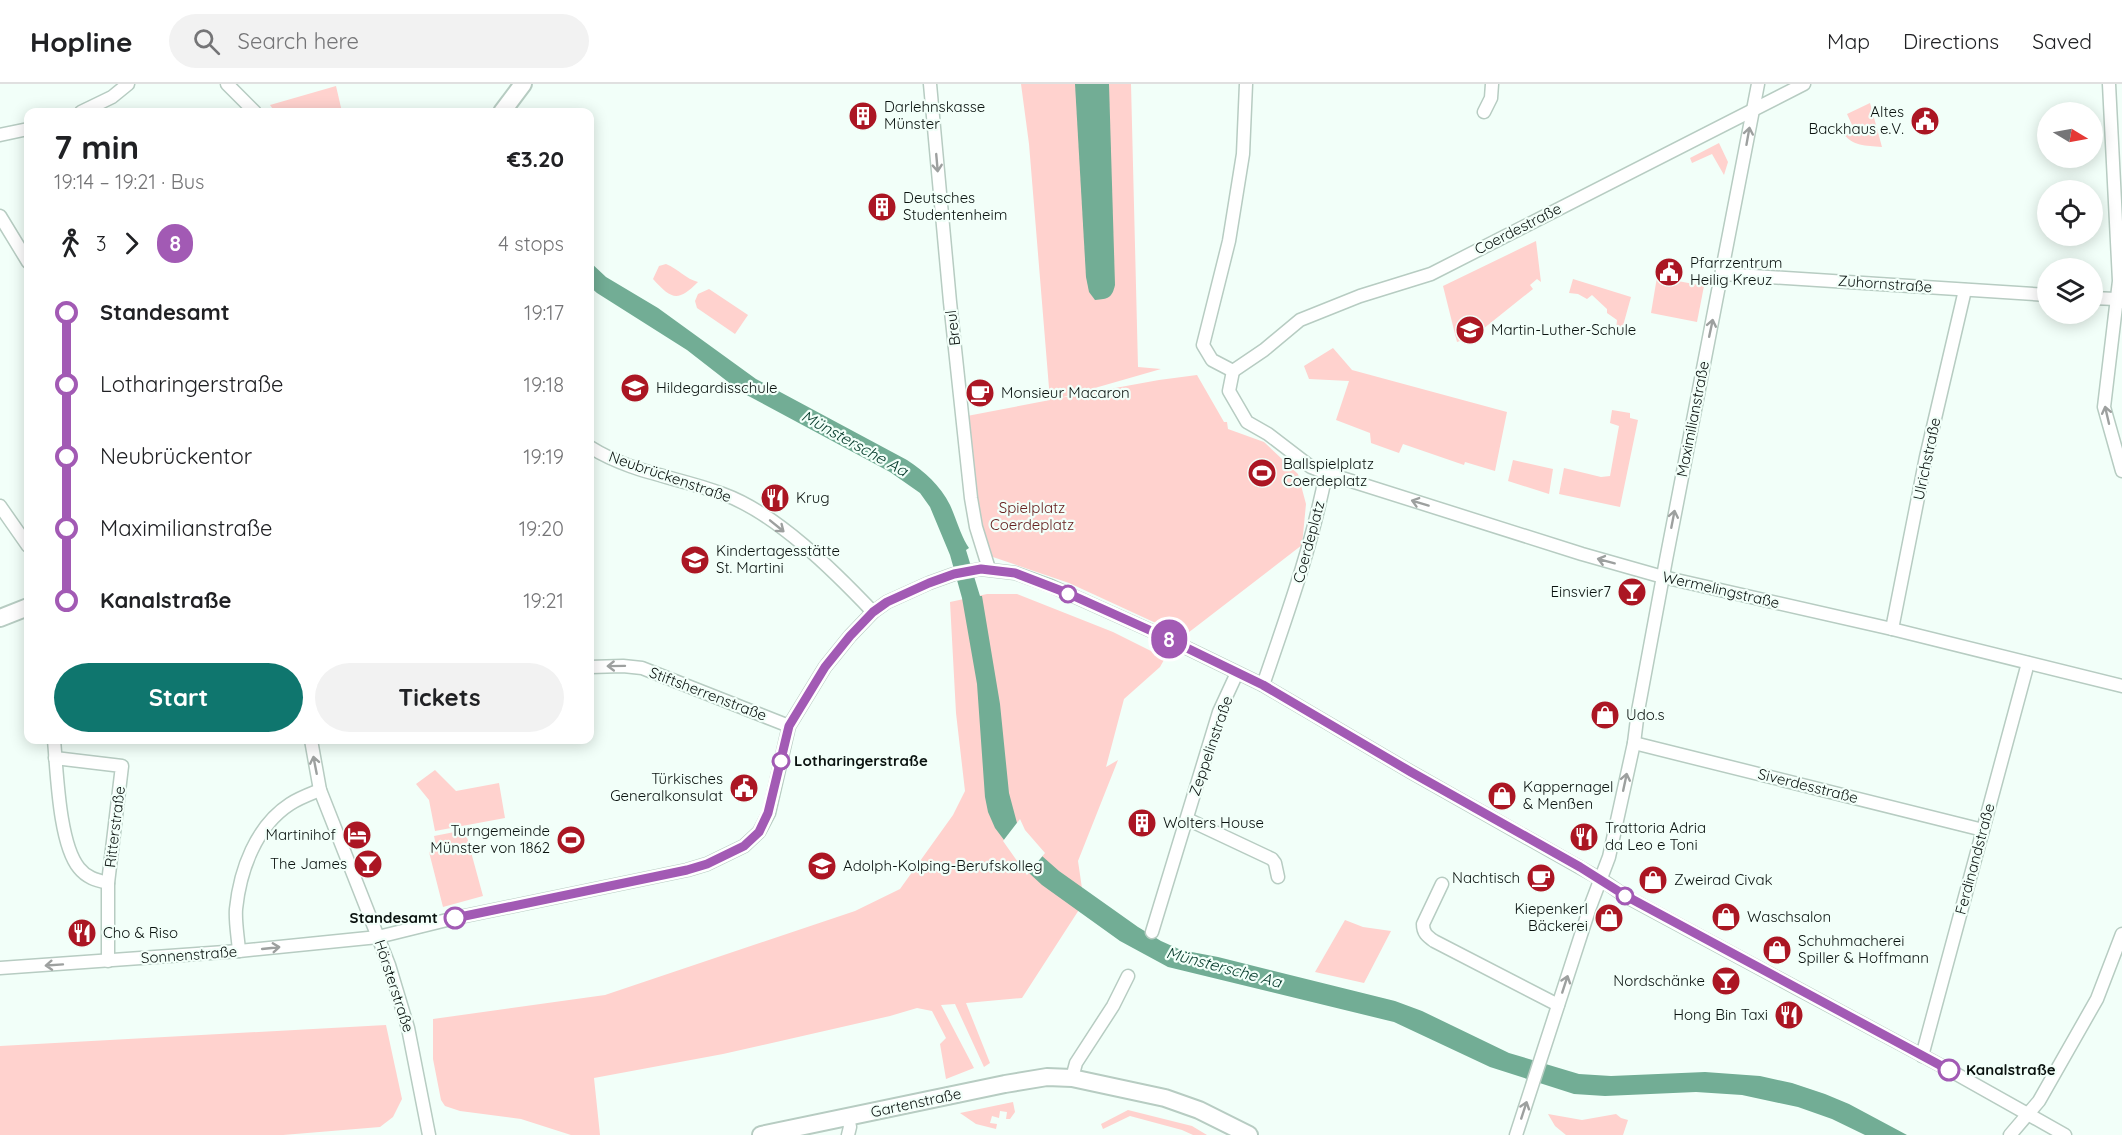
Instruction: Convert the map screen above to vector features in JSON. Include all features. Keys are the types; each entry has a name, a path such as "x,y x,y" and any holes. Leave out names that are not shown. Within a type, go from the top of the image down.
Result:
{"street":[{"path":"89,108 112,97 129,84"},
{"path":"227,84 251,108"},
{"path":"505,108 523,84"},
{"name":"Breul","path":"930,84 973,515 989,569"},
{"path":"1246,84 1243,154 1229,241 1203,345 1212,360 1233,371 1229,391 1247,422 1268,434 1311,467 1326,473"},
{"path":"1484,112 1491,98 1492,84"},
{"name":"Maximilianstraße","path":"1516,1135 1590,907 1609,857 1634,743 1663,577 1758,84"},
{"name":"Coerdestraße","path":"1233,371 1264,350 1300,320 1360,296 1431,274 1803,84"},
{"path":"2109,84 2119,301 2104,407 2122,471"},
{"path":"0,135 24,130"},
{"path":"0,216 24,255"},
{"name":"Zuhornstraße","path":"1722,274 2037,294"},
{"name":"Ulrichstraße","path":"1892,629 1926,457 1965,290"},
{"path":"2103,299 2119,301"},
{"name":"Neubrückenstraße","path":"594,449 621,464 704,487 748,505 772,521 837,574 873,612"},
{"name":"Wermelingstraße","path":"1326,473 1663,577 1892,629 2122,686"},
{"name":"Coerdeplatz","path":"1263,685 1299,583 1326,473"},
{"path":"0,506 24,540"},
{"path":"378,937 526,903 687,870 707,864 744,846 759,832 768,813 789,726 825,667 850,636 873,612 909,591 954,574 974,569 989,569 1015,573 1067,593 1263,685 1626,896 2065,1135"},
{"path":"0,618 24,609"},
{"name":"Ferdinandstraße","path":"1922,1056 2028,663"},
{"name":"Stiftsherrenstraße","path":"594,667 642,668 789,726"},
{"name":"Zeppelinstraße","path":"1152,932 1219,712 1237,673"},
{"name":"Siverdesstraße","path":"1634,743 1983,830"},
{"path":"54,744 63,822 72,857 88,877 108,883 108,961"},
{"name":"Hörsterstraße","path":"311,744 320,790 389,966 411,1040 429,1135"},
{"name":"Ritterstraße","path":"55,759 122,766 108,883"},
{"path":"239,951 237,902 242,875 253,848 275,817 290,804 320,790"},
{"path":"1187,819 1272,859 1278,877"},
{"path":"1442,884 1423,924 1423,931 1427,936 1558,1005"},
{"path":"2010,1135 2038,1101 2097,999 2122,934"},
{"name":"Sonnenstraße","path":"0,968 239,951 378,937"},
{"path":"1072,1078 1076,1063 1113,1006 1128,976"},
{"name":"Gartenstraße","path":"761,1135 1013,1082 1047,1077 1072,1078 1104,1084 1186,1105 1249,1135"},
{"path":"848,1117 850,1127 848,1135"}],"green space":[{"name":"Spielplatz Coerdeplatz","path":"1021,84 1131,84 1138,367 1161,369 1060,398 1197,375 1224,422 1227,422 1228,429 1264,442 1298,474 1306,504 1302,545 1184,636 1069,583 987,555 968,438 967,416 1050,400 1029,144"},
{"path":"336,86 341,108 272,108 270,105"},
{"path":"1870,103 1882,147 1855,143 1843,133 1853,127 1847,114"},
{"path":"1719,143 1728,162 1724,175 1712,154 1692,163 1690,158"},
{"path":"1536,241 1541,282 1537,279 1530,285 1533,289 1473,337 1457,342 1443,286"},
{"path":"666,264 698,282 685,293 675,296 670,294 653,279 659,266"},
{"path":"1657,277 1704,286 1697,322 1651,313"},
{"path":"1573,279 1631,297 1621,333 1616,331 1617,320 1607,313 1607,309 1592,295 1587,299 1578,294 1569,293"},
{"path":"709,289 748,315 735,334 697,308 695,301 698,294"},
{"path":"1333,348 1352,370 1507,412 1495,471 1465,462 1464,465 1403,444 1399,453 1371,443 1370,433 1336,420 1349,381 1309,379 1304,366"},
{"path":"1612,410 1630,413 1630,418 1638,420 1620,507 1559,494 1564,468 1601,477 1610,476 1619,426 1610,423"},
{"path":"1513,460 1553,469 1549,494 1508,481"},
{"path":"987,594 1017,594 1113,632 1165,658 1160,667 1124,699 1106,767 1118,760 1078,861 1084,902 1022,998 966,1003 990,1063 984,1067 955,1004 941,1005 974,1068 946,1079 940,1044 946,1038 932,1011 917,1008 723,1054 594,1078 600,1135 571,1135 521,1119 460,1111 445,1106 441,1100 433,1059 433,1019 605,995 855,911 900,889 953,815 965,791 956,713 950,602"},
{"path":"435,770 456,791 499,783 505,818 435,831 429,800 416,784"},
{"path":"465,830 483,896 443,907 429,852 437,850 434,836"},
{"path":"1345,920 1363,927 1391,931 1364,983 1315,972"},
{"path":"386,1025 402,1099 393,1117 380,1127 283,1135 0,1135 0,1046"},
{"path":"1013,1102 1015,1112 1010,1119 1006,1119 1007,1112 1000,1111 999,1118 992,1116 990,1123 997,1124 996,1129 976,1124 960,1113"},
{"path":"1128,1110 1192,1126 1207,1135 1193,1135 1130,1116 1103,1129 1101,1124"},
{"path":"1548,1114 1582,1120 1616,1114 1628,1120 1623,1135 1566,1135 1555,1126"}],"water":[{"path":"1075,84 1109,84 1115,285 1111,295 1099,300 1095,300 1089,292 1086,277"},
{"name":"Münstersche Aa","path":"594,266 606,277 658,308 756,379 907,460 937,485 950,505 969,548 966,550 980,596 982,596 1000,704 1009,793 1017,823 1042,856 1059,871 1138,927 1181,950 1395,1001 1422,1011 1509,1053 1579,1074 1611,1076 1705,1072 1760,1076 1825,1094 1907,1135 1865,1135 1832,1119 1798,1107 1742,1095 1696,1092 1605,1096 1574,1094 1490,1067 1394,1022 1168,967 1120,941 1042,885 1029,873 995,828 985,797 977,684 962,598 950,555 930,507 920,493 890,472 741,392 687,350 594,290"}],"pier":[{"path":"1020,819 1025,830 1045,853 1027,875 1003,841"}],"bus line":[{"name":"8","path":"455,918 687,870 707,864 744,846 759,832 768,813 789,726 825,667 850,636 873,612 909,591 974,569 1001,570 1051,586 1103,608 1263,685 1580,867 1626,896 1949,1070"}],"place":[{"name":"Darlehnskasse Münster","path":"863,116"},
{"name":"Altes Backhaus e.V.","path":"1925,121"},
{"name":"Deutsches Studentenheim","path":"882,207"},
{"name":"Pfarrzentrum Heilig Kreuz","path":"1669,272"},
{"name":"Martin-Luther-Schule","path":"1470,330"},
{"name":"Hildegardisschule","path":"635,388"},
{"name":"Monsieur Macaron","path":"980,393"},
{"name":"Ballspielplatz Coerdeplatz","path":"1262,473"},
{"name":"Krug","path":"775,498"},
{"name":"Kindertagesstätte St. Martini","path":"695,560"},
{"name":"Einsvier7","path":"1632,592"},
{"name":"Udo.s","path":"1605,715"},
{"name":"Lotharingerstraße","path":"781,761"},
{"name":"Türkisches Generalkonsulat","path":"744,788"},
{"name":"Kappernagel & Menßen","path":"1502,796"},
{"name":"Wolters House","path":"1142,823"},
{"name":"Martinihof","path":"357,835"},
{"name":"Trattoria Adria da Leo e Toni","path":"1584,837"},
{"name":"Turngemeinde Münster von 1862","path":"571,840"},
{"name":"The James","path":"368,864"},
{"name":"Adolph-Kolping-Berufskolleg","path":"822,866"},
{"name":"Nachtisch","path":"1541,878"},
{"name":"Zweirad Civak","path":"1653,880"},
{"name":"Waschsalon","path":"1726,917"},
{"name":"Standesamt","path":"455,918"},
{"name":"Kiepenkerl Bäckerei","path":"1609,918"},
{"name":"Cho & Riso","path":"82,933"},
{"name":"Schuhmacherei Spiller & Hoffmann","path":"1777,950"},
{"name":"Nordschänke","path":"1726,981"},
{"name":"Hong Bin Taxi","path":"1789,1015"},
{"name":"Kanalstraße","path":"1949,1070"}]}
